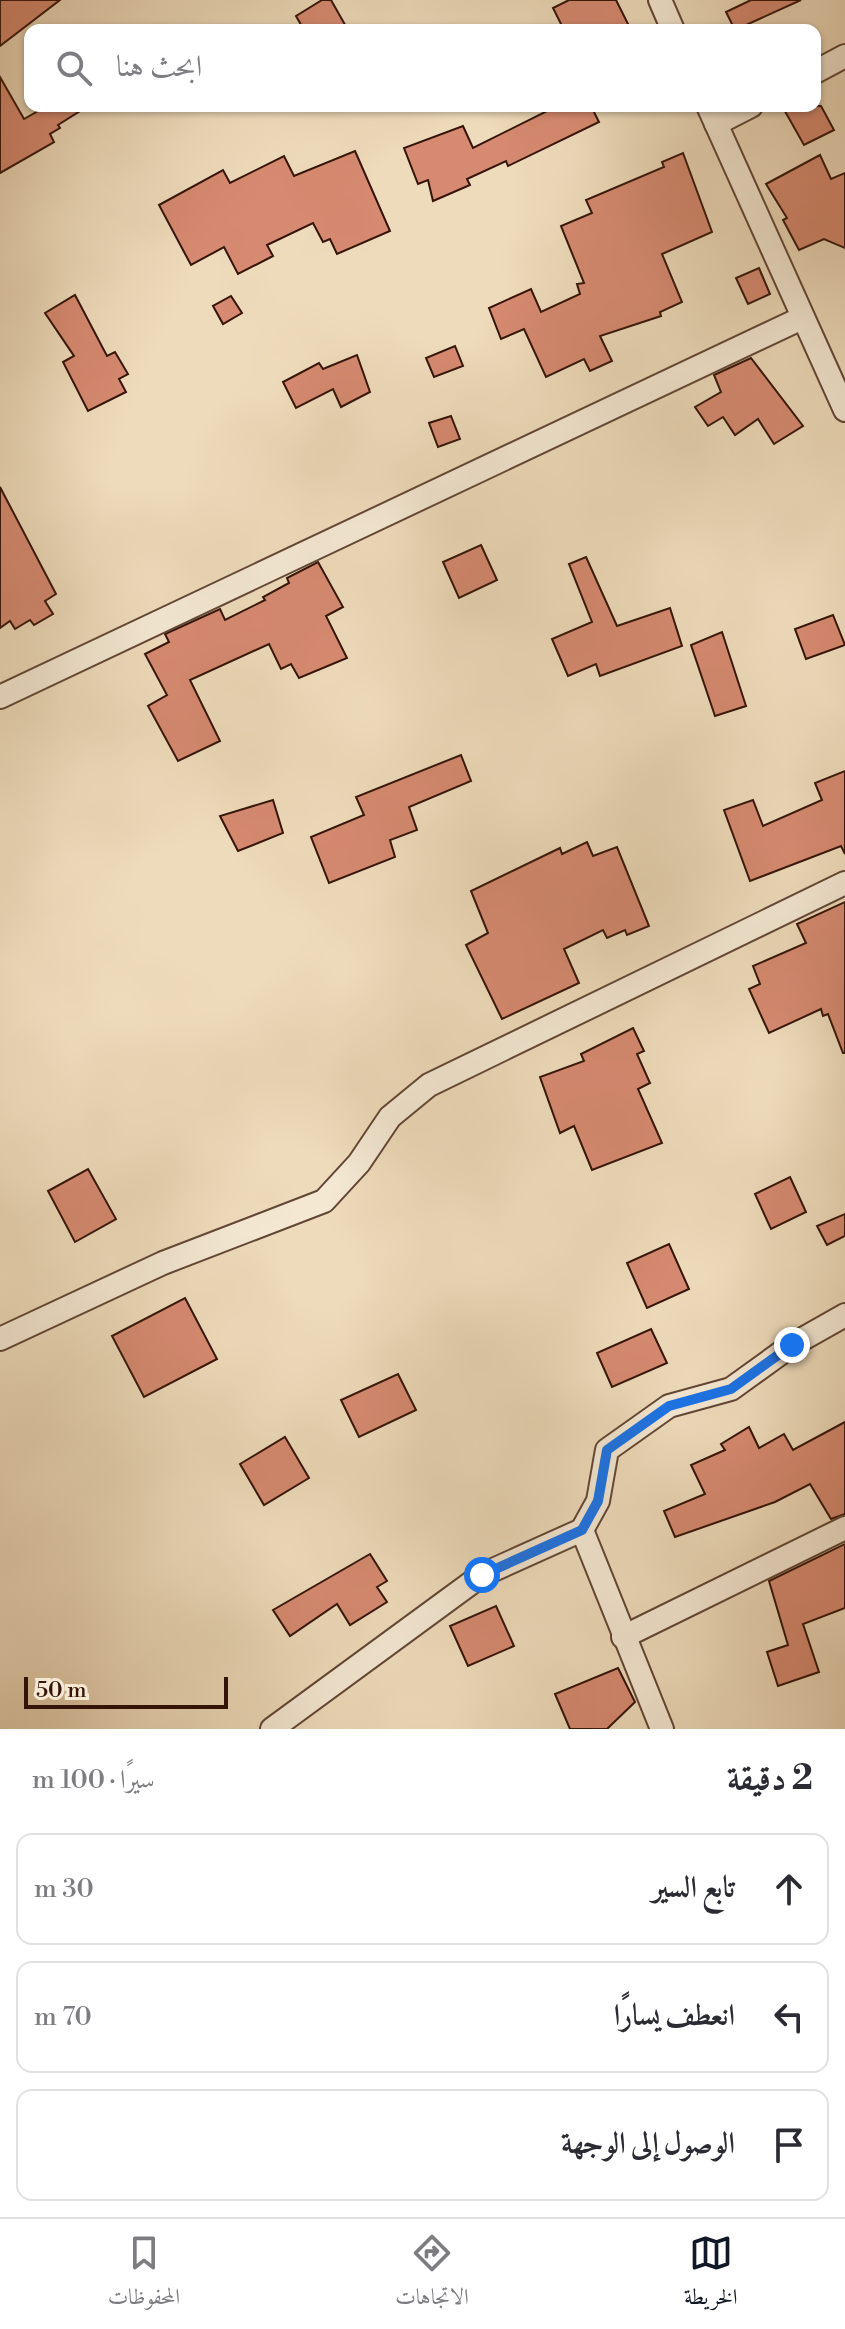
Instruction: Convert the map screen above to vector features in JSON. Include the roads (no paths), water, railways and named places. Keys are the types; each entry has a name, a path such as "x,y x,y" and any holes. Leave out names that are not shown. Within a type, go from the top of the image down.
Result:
{"street":[{"path":"660,0 670,24"},
{"path":"821,69 845,56"},
{"path":"712,115 845,410"},
{"path":"0,697 802,318"},
{"path":"0,1339 163,1263 324,1201 359,1163 390,1117 429,1085 845,883"},
{"path":"272,1729 482,1575 582,1530 598,1501 607,1450 669,1406 731,1389 792,1345 845,1315"},
{"path":"623,1637 845,1528"},
{"path":"582,1530 662,1729"}]}
